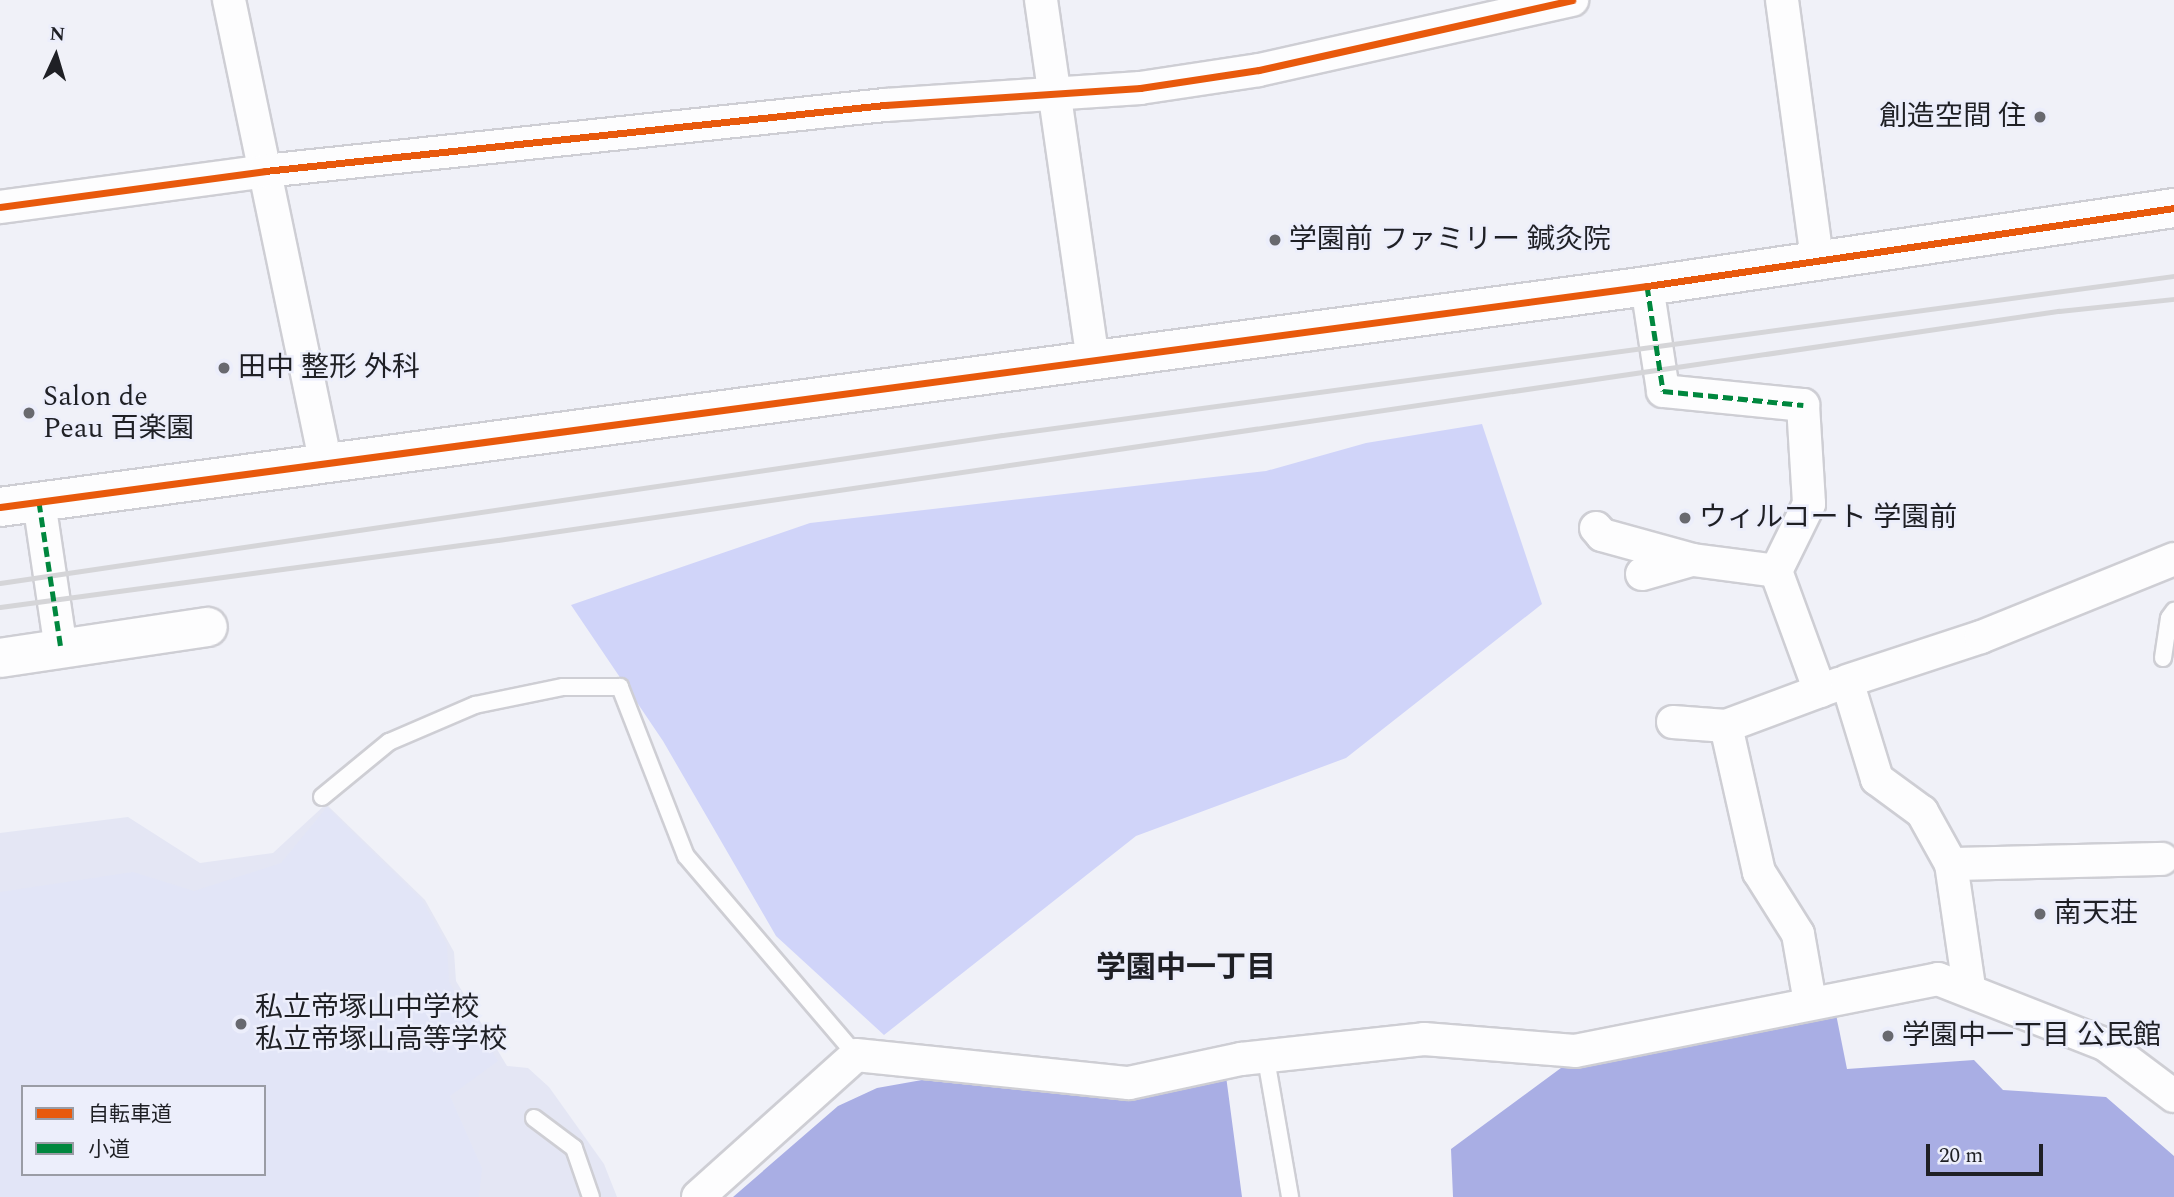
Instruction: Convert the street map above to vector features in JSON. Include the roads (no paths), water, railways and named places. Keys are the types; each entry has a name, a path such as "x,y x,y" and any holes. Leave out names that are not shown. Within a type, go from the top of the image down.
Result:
{"street":[{"path":"229,0 326,465"},
{"path":"1041,0 1093,360"},
{"path":"0,207 265,171 885,105 1140,88 1259,70 1572,0"},
{"path":"1782,0 1817,260"},
{"path":"0,508 1647,286 2174,208"},
{"path":"1647,286 1663,391 1803,405 1809,504 1776,571"},
{"path":"39,502 61,650"},
{"path":"1596,528 1602,535 1693,560 1776,571"},
{"path":"1673,722 1726,726 1834,686 1982,637 2174,559"},
{"path":"1642,574 1693,560"},
{"path":"1776,571 1877,779 1922,812 1951,864 1969,987"},
{"path":"0,658 208,627"},
{"path":"1726,726 1759,872 1797,934 1810,1002"},
{"path":"1951,864 2162,859"},
{"path":"698,1197 856,1055 1129,1083 1241,1059 1266,1059 1424,1039 1574,1051 1810,1002 1938,979 1969,987 2106,1045 2174,1096"}],"lane":[{"path":"2163,657 2169,618 2174,611"},
{"path":"322,797 389,742 475,705 563,687 620,687 686,856 856,1055"},
{"path":"1266,1059 1290,1197"},
{"path":"534,1118 574,1148 591,1197"}],"railway":[{"path":"0,583 1002,435 2174,276"},
{"path":"0,607 498,540 2059,311 2174,299"}],"place":[{"name":"創造空間 住","path":"2040,117"},
{"name":"学園前 ファミリー 鍼灸院","path":"1275,240"},
{"name":"田中 整形 外科","path":"224,368"},
{"name":"Salon de Peau 百楽園","path":"29,413"},
{"name":"ウィルコート 学園前","path":"1685,518"},
{"name":"南天荘","path":"2040,914"},
{"name":"私立帝塚山中学校 私立帝塚山高等学校","path":"241,1024"},
{"name":"学園中一丁目 公民館","path":"1888,1036"}],"district":[{"name":"学園中一丁目","path":"1186,968"}]}
